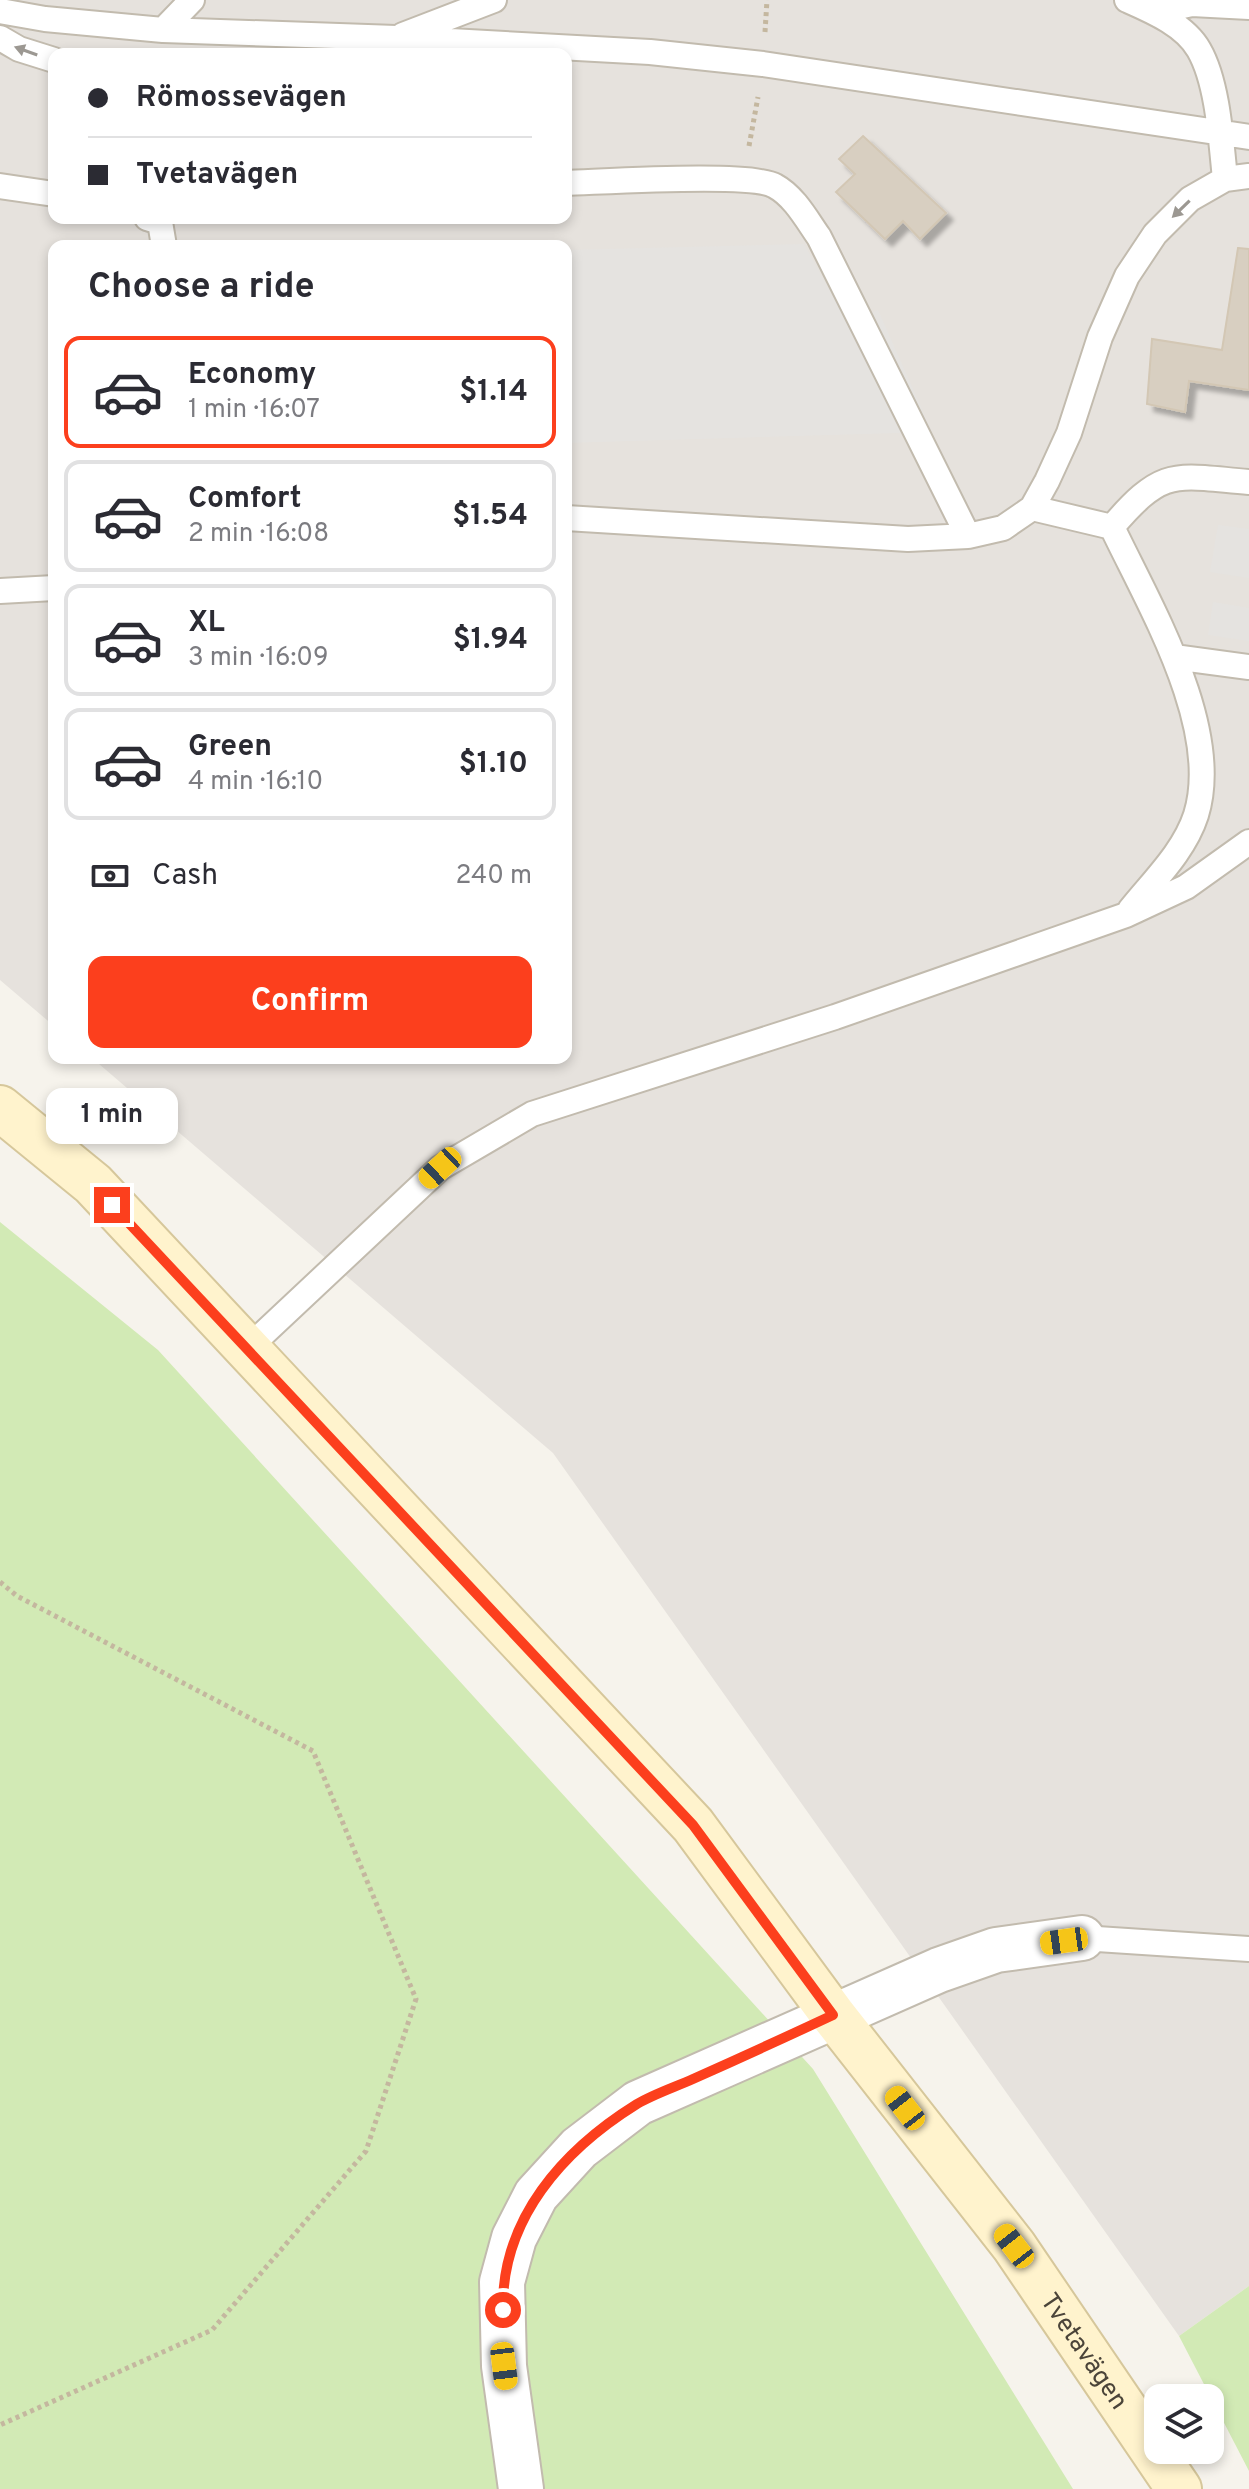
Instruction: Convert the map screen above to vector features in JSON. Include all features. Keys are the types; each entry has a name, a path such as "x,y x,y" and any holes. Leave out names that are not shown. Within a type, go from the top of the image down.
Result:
{"main road":[{"name":"Tvetavägen","path":"0,1108 93,1184 693,1825 833,2015 1014,2246 1179,2489"}],"street":[{"path":"521,2489 504,2366 502,2282 514,2238 536,2195 579,2148 638,2103 939,1970 996,1950 1082,1938"}],"lane":[{"path":"163,30 192,0"},
{"path":"396,38 494,0"},
{"path":"572,518 908,539 968,536 1003,528 1032,508 1069,433 1100,337 1127,276 1155,234 1190,199 1237,178 1220,132 1210,79 1198,49 1181,31 1154,12 1127,0"},
{"path":"1154,12 1192,4 1249,7"},
{"path":"0,11 45,19 163,30 396,38 650,52 763,64 1249,137"},
{"path":"0,38 19,49 48,58"},
{"path":"572,183 744,179 775,185 795,203 819,237 968,536"},
{"path":"0,186 48,193"},
{"path":"1112,527 1134,502 1155,485 1178,476 1249,482"},
{"path":"1032,508 1112,527"},
{"path":"1112,527 1174,657 1190,700 1199,741 1202,777 1196,815 1181,848 1126,915"},
{"path":"0,591 48,588"},
{"path":"1174,657 1249,667"},
{"path":"247,1349 440,1168 532,1114 835,1017 1126,915 1186,887 1249,842"},
{"path":"1082,1938 1249,1949"}],"path":[{"path":"0,1582 17,1596 313,1751 416,1999 366,2151 212,2330 0,2425"}],"shaded area":[{"path":"0,0 1249,0 1249,2286 1179,2336 553,1453 99,1064 572,1064 572,240 48,240 48,1021 0,980"},
{"path":"804,244 847,322 878,310 932,432 572,443 572,250"},
{"path":"1218,525 1249,529 1249,578 1210,572"},
{"path":"1213,602 1249,608 1249,641 1208,635"}],"green space":[{"path":"0,1222 158,1350 813,2069 1073,2489 0,2489"},
{"path":"1249,2286 1249,2471 1224,2423 1224,2384 1204,2384 1179,2336"}],"building":[{"path":"863,136 946,213 920,239 903,221 885,239 836,192 855,174 839,159"},
{"path":"1238,248 1249,249 1249,390 1189,381 1185,412 1147,404 1152,339 1222,350"}],"route":[{"path":"112,1205 693,1825 833,2015 638,2103 579,2148 536,2195 514,2238 502,2282 503,2310"}]}
